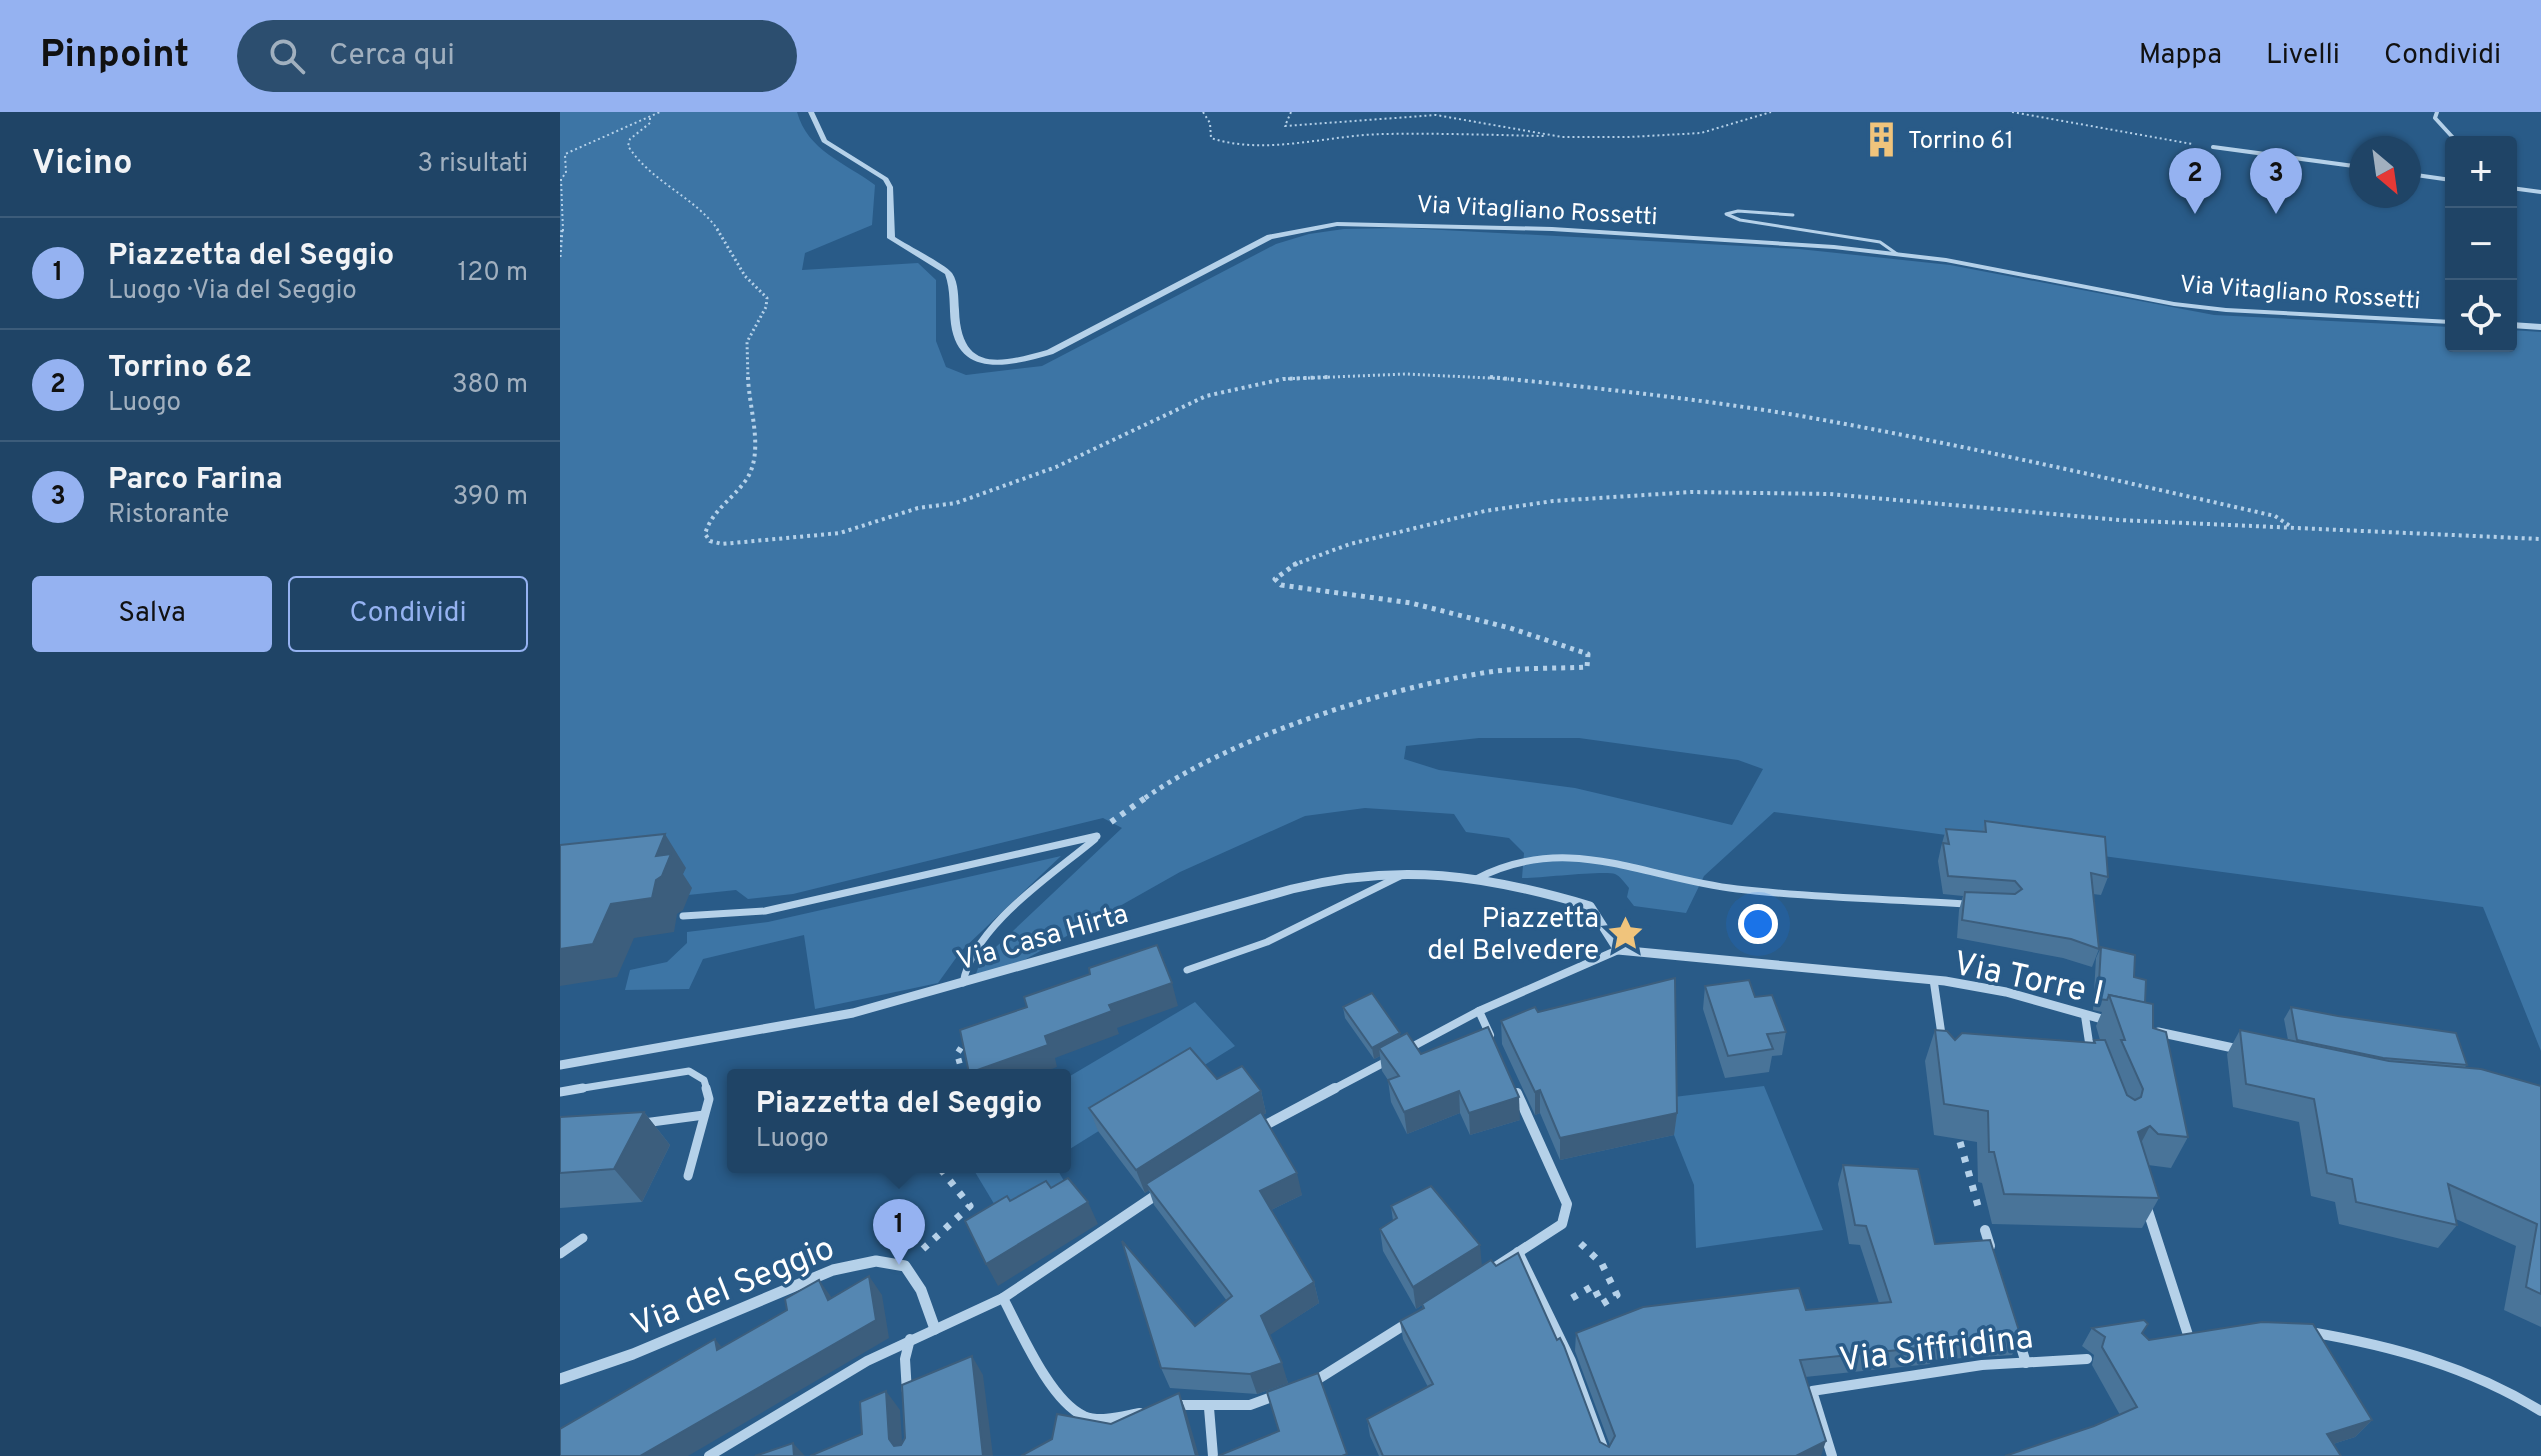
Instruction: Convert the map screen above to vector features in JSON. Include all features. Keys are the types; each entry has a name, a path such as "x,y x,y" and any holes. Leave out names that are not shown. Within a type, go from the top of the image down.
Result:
{"street":[{"name":"Via Vitagliano Rossetti","path":"811,112 824,141 886,179 890,187 891,238 948,273 953,282 956,334 961,349 970,357 986,362 1026,359 1050,352 1270,237 1301,228 1387,223 1552,229 1897,254 2213,309 2445,322"},
{"path":"2437,112 2435,118 2452,136"},
{"path":"2213,147 2349,165"},
{"path":"2421,176 2445,179"},
{"path":"2517,189 2541,192"},
{"path":"2517,325 2541,327"},
{"name":"Via Casa Hirta","path":"560,1065 853,1013 1351,875 1406,872 1537,890 1590,906 1618,950"},
{"path":"1245,1137 1479,1011 1618,950"},
{"name":"Via Torre I","path":"1618,950 1690,959 1787,964 1991,989 2115,1023"},
{"path":"1934,983 1943,1050"},
{"path":"1479,1011 1498,1053"},
{"path":"2085,1016 2093,1058"},
{"path":"2146,1029 2252,1052"},
{"path":"1479,1277 1562,1224 1567,1204 1511,1080"},
{"path":"709,1456 910,1339 1003,1298 1168,1187"},
{"path":"2142,1193 2189,1338"},
{"path":"1985,1230 1994,1260"},
{"path":"1518,1252 1571,1361 1606,1456"},
{"name":"Via del Seggio","path":"560,1379 633,1354 833,1270 876,1261 905,1266"},
{"path":"905,1266 921,1290 935,1329"},
{"path":"1003,1298 1062,1398 1084,1416 1115,1418 1187,1403 1209,1408 1250,1405 1293,1389"},
{"path":"1308,1384 1322,1379 1426,1311"},
{"path":"2012,1319 2026,1363"},
{"path":"2300,1332 2431,1358 2516,1395 2541,1411"},
{"path":"2177,1342 2203,1335"},
{"path":"908,1401 905,1359 910,1339"},
{"name":"Via Siffridina","path":"1832,1456 1812,1391 1982,1365 2087,1359"},
{"path":"1209,1408 1213,1456"}],"lane":[{"path":"1793,215 1738,211 1726,214 1740,220 1880,242 1889,245 1897,254"},
{"path":"683,916 765,911 1097,836"},
{"path":"963,985 961,972 986,934 1097,836"},
{"path":"1473,881 1503,864 1548,856 1618,865 1685,882 1736,889 1978,905"},
{"path":"1187,970 1267,942 1406,872"},
{"path":"560,1092 689,1071 704,1080 709,1099 688,1176"},
{"path":"632,1125 704,1115"},
{"path":"560,1254 583,1238"}],"path":[{"path":"560,257 563,247 561,179 566,173 565,154 627,123 650,118 660,112"},
{"path":"1203,112 1210,123 1211,138 1226,143 1272,144 1381,134 1562,137 1701,133 1771,112"},
{"path":"1291,112 1285,126 1380,122 1451,112"},
{"path":"2012,112 2081,127 2213,147"},
{"path":"1436,115 1562,137"},
{"path":"650,118 650,123 630,139 628,146 633,156 656,178 700,207 722,233 730,256 747,282 767,298 766,307 747,342 749,410 757,450 747,479 709,520 705,534 710,541 733,544 783,536 840,533 918,508 956,503 1056,467 1206,396 1232,388 1283,379 1406,374 1459,374 1627,391 1805,417 2187,495 2275,516 2293,528"},
{"path":"1097,836 1107,825 1178,775 1230,749 1292,726 1419,686 1480,673 1587,667 1588,654 1510,628 1411,603 1281,585 1275,579 1288,569 1327,552 1422,523 1574,498 1751,491 1901,498 2061,516 2541,539"},
{"path":"961,1069 957,1054 964,1041 977,1033"},
{"path":"1960,1142 1985,1230"},
{"path":"905,1266 970,1206 944,1173"},
{"path":"1569,1232 1602,1264 1617,1295 1602,1304 1593,1286 1571,1296 1576,1308"}],"shaded area":[{"path":"560,112 797,112 809,137 818,146 875,185 872,225 805,253 802,270 918,263 936,280 936,341 946,367 966,375 1042,366 1276,244 1309,234 1344,229 1405,228 1799,249 1950,265 2214,315 2445,327 2445,352 2517,352 2517,330 2541,332 2541,1051 2483,907 1774,812 1704,876 1686,913 1634,906 1627,897 1629,888 1615,874 1522,878 1524,853 1509,838 1466,832 1454,814 1365,808 1305,816 1180,872 1019,963 976,974 980,962 1122,828 1103,818 793,894 748,899 736,890 688,895 677,890 685,868 560,904","holes":["1479,738 1579,738 1738,760 1763,769 1732,825 1575,788 1439,770 1404,759 1406,746"]},
{"path":"1061,856 961,951 938,983 815,1009 804,935 703,959 689,989 625,990 630,970 667,962 687,943 687,932 768,922"},
{"path":"1195,1002 1235,1046 1071,1148 1071,1075"},
{"path":"1764,1086 1823,1230 1696,1248 1694,1185 1674,1135 1674,1097"},
{"path":"976,1173 1059,1173 1064,1181 1002,1217"}],"building":[{"path":"1985,821 2105,837 2108,877 2091,873 2099,949 2071,939 1962,920 1965,892 2015,894 2022,889 2015,881 1948,876 1943,843 1949,844 1946,829 1986,832"},
{"path":"665,834 656,856 671,854 662,876 656,880 652,898 611,904 593,944 560,949 560,845"},
{"path":"1157,945 1172,983 1109,1005 1112,1011 1045,1036 1048,1045 980,1069 968,1069 960,1030 1027,1007 1024,997 1090,974 1089,968"},
{"path":"2101,947 2135,955 2134,977 2146,980 2145,1003 2109,995 2107,1000 2098,999"},
{"path":"1675,978 1677,1113 1560,1138 1540,1090 1535,1092 1501,1021 1535,1007 1538,1012"},
{"path":"1749,980 1755,997 1772,995 1786,1032 1767,1034 1773,1049 1728,1056 1705,986"},
{"path":"1372,993 1400,1033 1372,1048 1343,1007"},
{"path":"2109,995 2153,1004 2153,1028 2166,1032 2188,1137 2158,1134 2150,1126 2138,1132 2159,1198 2004,1194 1994,1152 1989,1152 1988,1111 1944,1104 1935,1030 1947,1031 1955,1040 1962,1033 2095,1043 2094,1040 2105,1040 2127,1095 2135,1100 2141,1097 2143,1089 2121,1040 2125,1040"},
{"path":"2291,1007 2456,1033 2467,1065 2383,1058 2297,1040"},
{"path":"1488,1027 1519,1097 1469,1113 1459,1091 1404,1112 1388,1080 1399,1076 1379,1048 1407,1033 1421,1054"},
{"path":"2240,1030 2389,1061 2481,1069 2541,1086 2541,1294 2526,1287 2537,1224 2448,1184 2457,1225 2356,1202 2352,1179 2327,1173 2314,1099 2246,1084"},
{"path":"1190,1048 1217,1079 1242,1066 1261,1091 1136,1170 1089,1108"},
{"path":"644,1112 614,1169 560,1173 560,1117"},
{"path":"1261,1112 1297,1173 1260,1191 1314,1282 1261,1316 1282,1363 1250,1374 1161,1368 1122,1241 1195,1326 1232,1296 1146,1184"},
{"path":"1843,1165 1918,1169 1935,1244 1990,1240 2021,1337 1936,1342 1937,1346 1800,1360 1826,1441 1796,1456 1383,1456 1367,1419 1433,1384 1400,1321 1424,1308 1422,1304 1491,1260 1496,1266 1518,1253 1557,1340 1560,1338 1564,1346 1600,1442 1609,1447 1615,1436 1576,1333 1643,1307 1799,1288 1806,1310 1891,1302 1866,1226 1855,1225"},
{"path":"1068,1178 1088,1202 986,1264 965,1221 1007,1196 1010,1201 1046,1181 1051,1188"},
{"path":"1431,1186 1480,1245 1413,1287 1380,1229 1397,1218 1391,1206"},
{"path":"869,1276 876,1320 640,1456 560,1456 560,1429 715,1339 717,1350 787,1310 785,1299 819,1280 828,1300"},
{"path":"2144,1320 2148,1324 2142,1333 2149,1340 2262,1322 2313,1324 2372,1420 2327,1434 2341,1456 2005,1456 2094,1426 2137,1407 2102,1347 2105,1337 2092,1328"},
{"path":"972,1356 983,1456 810,1456 862,1434 860,1402 886,1391 889,1439 894,1446 901,1445 905,1438 902,1385"},
{"path":"1318,1373 1347,1454 1218,1456 1279,1431 1267,1392"},
{"path":"1179,1393 1196,1456 1021,1456 1052,1439 1057,1414 1111,1424"},
{"path":"793,1443 794,1456 755,1456"}],"place":[{"name":"Torrino 61","path":"1882,140"},
{"name":"Torrino 62","path":"2195,214"},
{"name":"Parco Farina","path":"2276,214"},
{"name":"Piazzetta del Belvedere","path":"1625,933"},
{"name":"Piazzetta del Seggio","path":"899,1265"}]}
